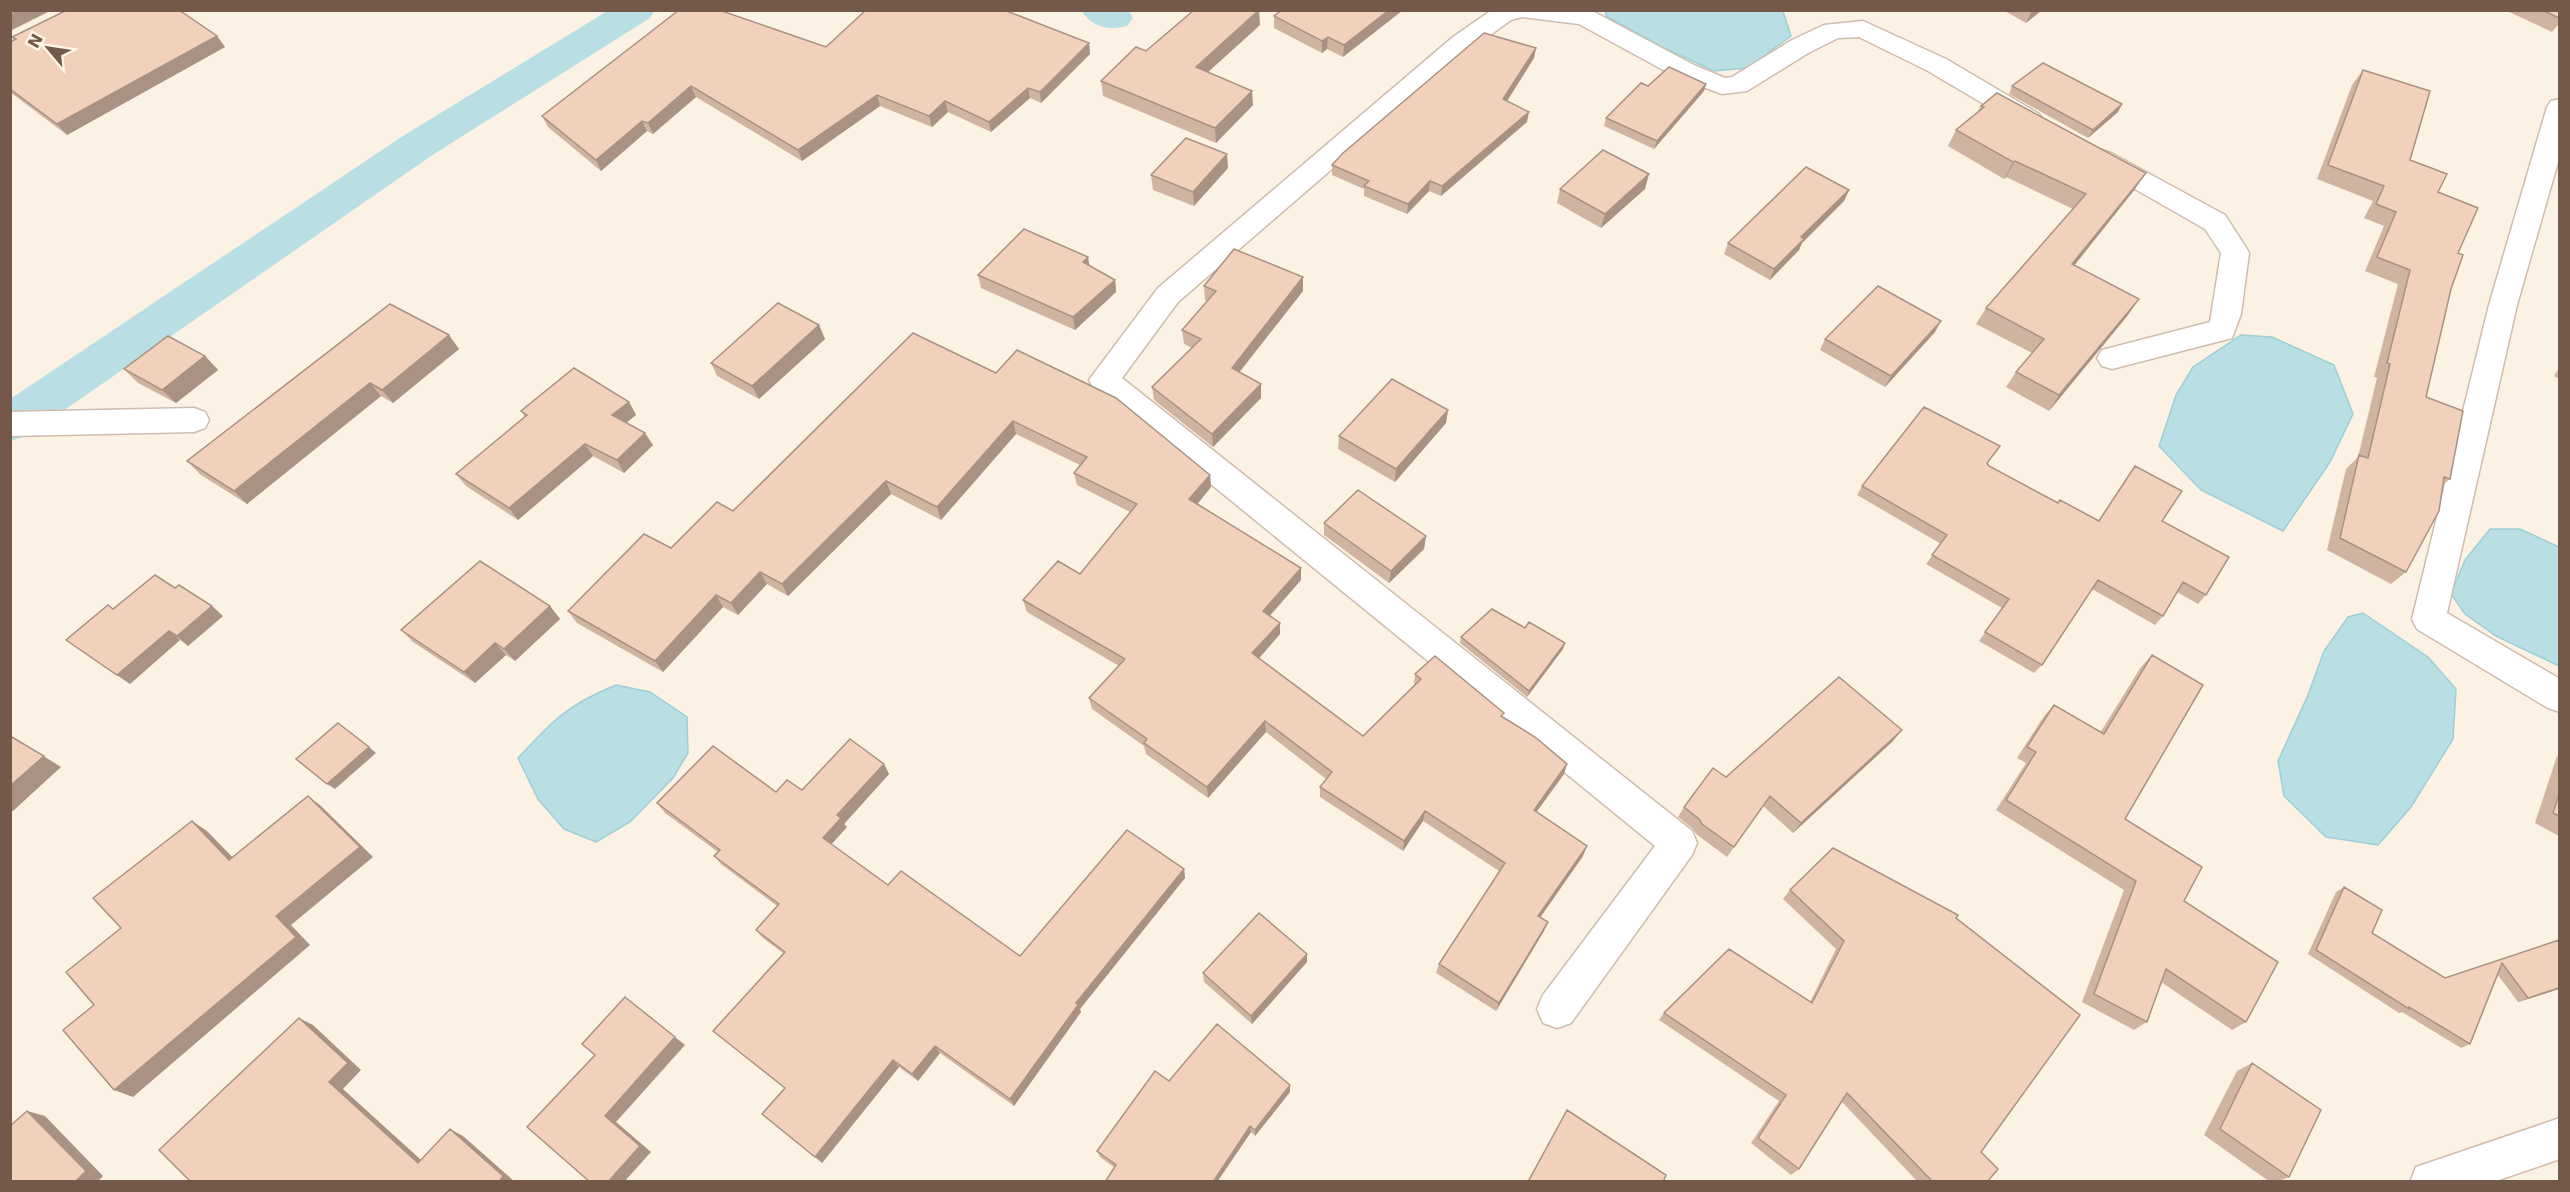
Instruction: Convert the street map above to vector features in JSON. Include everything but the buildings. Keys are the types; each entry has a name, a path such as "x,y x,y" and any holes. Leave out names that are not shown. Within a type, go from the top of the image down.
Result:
{"street":[{"path":"1520,10 1503,14 1462,43 1168,295 1104,380 1679,843 1557,1010"},
{"path":"1525,10 1585,17 1685,71 1722,86 1738,85 1801,46 1833,30 1861,10"},
{"path":"1833,30 1863,29 1937,65 2048,130"},
{"path":"2559,107 2502,305 2429,619 2559,697"},
{"path":"2084,150 2145,181 2215,222 2235,252 2222,330 2112,358"},
{"path":"23,423 194,420"},
{"path":"2431,1182 2559,1138"}],"water":[{"path":"1606,10 1783,11 1791,36 1748,68 1714,71 1660,46 1606,16"},
{"path":"2241,335 2272,337 2334,365 2353,414 2330,462 2283,531 2201,490 2159,446 2176,395 2193,367"},
{"path":"2490,529 2520,529 2559,547 2559,666 2496,636 2465,614 2451,594 2465,560"},
{"path":"2363,613 2428,657 2456,689 2453,739 2411,807 2378,845 2326,837 2284,796 2278,761 2308,695 2324,651 2348,617"},
{"path":"616,685 650,692 687,717 688,753 673,778 630,822 596,842 564,829 538,799 518,758 541,733 562,715 599,692"}],"waterway":[{"path":"10,423 420,144 637,10"},
{"path":"1099,10 1114,18"}]}
